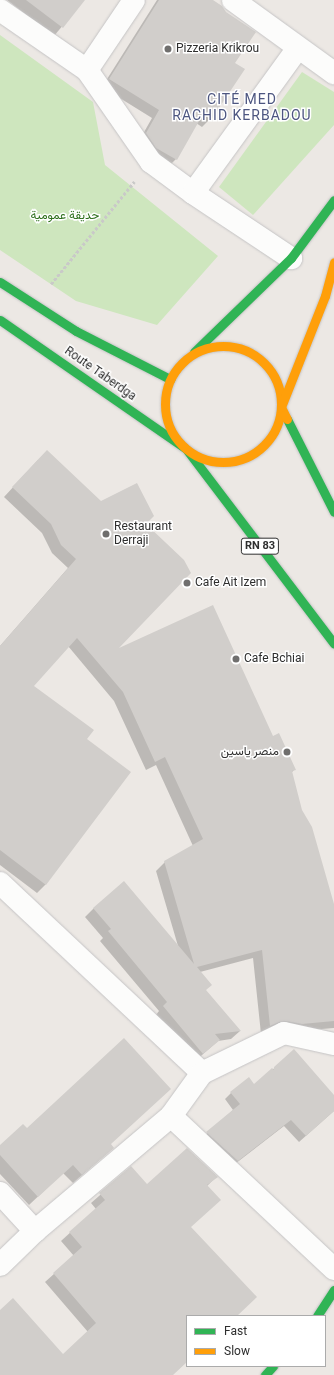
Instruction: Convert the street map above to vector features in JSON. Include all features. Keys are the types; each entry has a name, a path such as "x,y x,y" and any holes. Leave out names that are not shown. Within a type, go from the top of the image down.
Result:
{"main road":[{"path":"334,200 291,258 179,366 170,379 166,394 167,416 176,436 186,448 201,457 219,462 238,460 255,453 268,440 277,425 281,407 324,296 334,262"},
{"name":"Route Taberdga","path":"0,282 76,331 170,379"},
{"name":"Route Taberdga","path":"0,320 186,448"},
{"path":"190,356 207,348 225,346 243,349 259,358 272,371 279,388 281,407 334,512"},
{"name":"RN 83","path":"186,448 334,644"},
{"path":"318,1315 334,1290"},
{"path":"265,1375 272,1367"}],"street":[{"path":"87,70 134,0"},
{"path":"233,0 334,73"},
{"path":"0,10 87,70 150,162 193,193 291,258"},
{"path":"193,193 298,48"},
{"path":"0,883 202,1073"},
{"path":"0,1265 35,1231 171,1116 202,1073 284,1032 334,1044"},
{"path":"171,1116 334,1269"},
{"path":"0,1193 35,1231"}],"path":[{"path":"35,305 150,162"}],"green space":[{"name":"حديقة عمومية","path":"0,35 93,102 105,165 218,256 157,325 76,301 0,250"},
{"path":"302,72 334,92 334,125 253,215 219,187"}],"building":[{"path":"26,0 85,0 63,28"},
{"path":"159,0 213,0 222,6 226,12 256,32 235,63 245,69 211,120 203,114 177,160 156,148 146,133 159,110 109,79"},
{"path":"47,450 101,501 137,483 154,516 146,524 184,560 191,573 119,648 213,605 273,736 279,733 296,770 292,771 302,810 312,827 334,904 334,1021 302,1024 286,1021 270,1026 262,950 197,967 212,985 206,990 241,1031 215,1034 220,1040 203,1054 163,1006 167,1002 108,931 111,929 93,908 124,881 194,964 164,861 203,839 165,757 155,762 123,692 77,638 34,686 94,730 87,739 131,772 46,885 0,850 0,646 76,559 61,545 51,524 12,487"},
{"path":"124,1038 171,1089 111,1144 114,1148 82,1175 73,1165 38,1197 0,1155 0,1145 23,1124 27,1128"},
{"path":"294,1049 334,1095 334,1111 306,1136 291,1120 238,1161 206,1132 240,1104 230,1092 249,1077 254,1084 272,1068 274,1070 274,1067"},
{"path":"187,1148 218,1177 207,1185 221,1200 191,1227 257,1297 238,1315 186,1315 186,1363 173,1375 0,1375 0,1310 13,1298 63,1354 96,1323 53,1273 82,1247 69,1232 105,1200 99,1193 131,1166 147,1184"}],"traffic: fast":[{"path":"194,352 291,258 334,200"},
{"path":"0,282 76,331 170,379"},
{"path":"0,320 185,448"},
{"path":"287,419 334,512"},
{"path":"187,450 334,644"},
{"path":"318,1315 334,1290"},
{"path":"265,1375 272,1367"}],"traffic: slow":[{"path":"287,419 281,407 325,296 334,262"},
{"path":"223,346 234,347 245,351 264,363 276,382 280,393 281,404 280,415 276,426 264,445 245,457 234,461 223,462 212,461 201,457 182,445 170,426 166,415 165,404 166,393 170,382 182,363 201,351 212,347 223,346"}],"place":[{"name":"Pizzeria Krikrou","path":"168,49"},
{"name":"Restaurant Derraji","path":"106,534"},
{"name":"Cafe Ait Izem","path":"187,583"},
{"name":"Cafe Bchiai","path":"236,659"},
{"name":"منصر ياسين","path":"287,752"}],"district":[{"name":"CITÉ MED RACHID KERBADOU","path":"242,108"}]}
